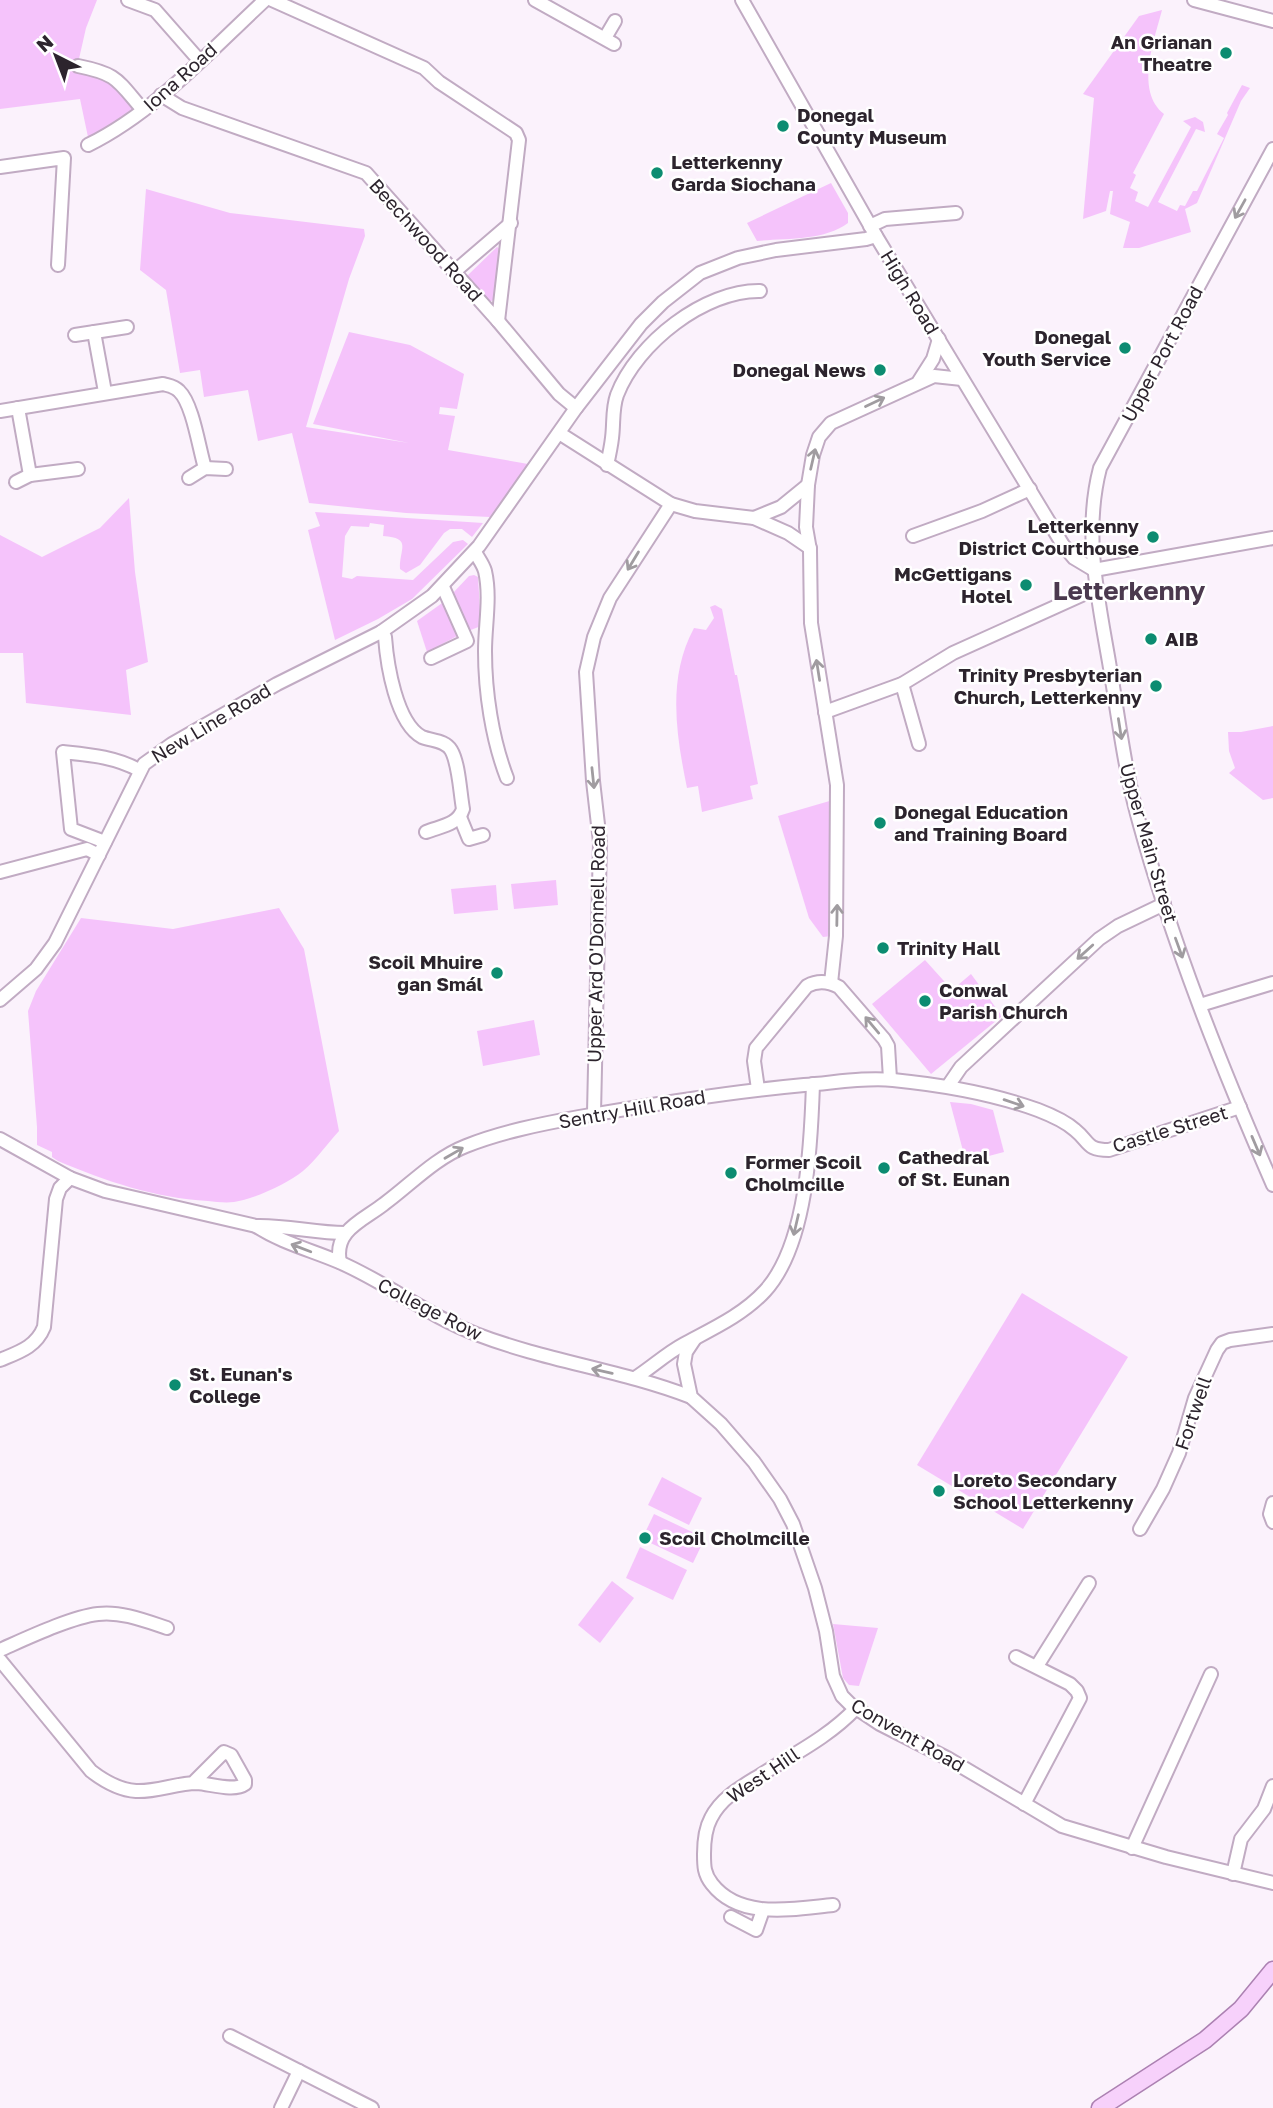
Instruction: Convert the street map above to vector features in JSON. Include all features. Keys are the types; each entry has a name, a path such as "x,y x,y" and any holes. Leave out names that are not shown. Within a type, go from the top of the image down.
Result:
{"main road":[{"path":"1100,2108 1205,2040 1241,2009 1273,1970"}],"street":[{"path":"128,0 155,10 200,60"},
{"name":"Iona Road","path":"89,145 117,131 144,110 265,0"},
{"path":"272,0 424,68 439,82 516,133 519,140 498,321"},
{"path":"535,0 610,41 615,21"},
{"name":"High Road","path":"742,0 873,231 1066,549 1081,564 1094,570"},
{"path":"1194,0 1273,21"},
{"path":"78,66 104,71 116,78 144,110"},
{"name":"Beechwood Road","path":"161,95 182,108 366,173 559,394 576,408"},
{"name":"Upper Port Road","path":"1094,570 1093,508 1100,468 1273,149"},
{"path":"0,167 64,158 58,265"},
{"name":"New Line Road","path":"0,1000 27,979 46,957 139,771 150,758 277,684 381,632 418,608 443,587 475,552 576,408 641,324 663,302 700,273 746,256 866,239 885,219 956,213"},
{"path":"454,272 510,223"},
{"path":"607,464 617,394 638,360 694,309 728,294 760,291"},
{"path":"75,335 127,327"},
{"path":"94,332 105,392"},
{"path":"919,381 933,359 939,340"},
{"path":"831,983 836,936 837,785 811,623 810,548 806,527 813,455 819,437 831,423 919,381 934,376 962,379"},
{"path":"0,411 163,384 174,387 187,403 205,468"},
{"path":"18,408 30,475"},
{"path":"559,433 671,504 695,511 754,518 788,533 810,548"},
{"path":"188,478 205,468 226,469"},
{"path":"16,482 30,475 78,469"},
{"path":"754,518 781,507 808,485"},
{"path":"912,536 982,511 1030,489"},
{"name":"Upper Ard O'Donnell Road","path":"594,1113 600,842 586,672 594,638 610,598 671,504"},
{"path":"1094,570 1273,538"},
{"path":"475,552 485,569 488,694 498,757 507,778"},
{"name":"Upper Main Street","path":"1094,570 1128,778 1164,904 1200,1005 1273,1185"},
{"path":"431,657 467,641 443,587"},
{"path":"825,712 902,684 934,663 1095,589"},
{"path":"381,632 385,637 393,685 408,722 421,736 442,743 453,753 463,809 455,821 426,832"},
{"path":"902,684 919,744"},
{"path":"105,842 71,829 63,752 96,755 123,762 139,771"},
{"path":"460,817 469,839 484,835"},
{"path":"0,872 88,849 99,855"},
{"path":"948,1086 961,1067 1099,939 1118,926 1164,904"},
{"path":"758,1089 754,1061 756,1048 807,986 814,982 831,983 853,1003 884,1039 888,1046 890,1079"},
{"path":"1200,1005 1273,983"},
{"name":"Sentry Hill Road","path":"345,1233 463,1147 492,1137 594,1113 758,1089 890,1079 948,1086"},
{"path":"635,1378 683,1344 710,1332 747,1307 779,1273 792,1243 807,1176 813,1084"},
{"name":"Castle Street","path":"948,1086 984,1093 1038,1110 1067,1124 1081,1135 1089,1147 1096,1150 1109,1150 1240,1107"},
{"name":"College Row","path":"0,1139 70,1178 105,1192 256,1226 287,1243 340,1262 475,1334 558,1361 635,1378 691,1397"},
{"path":"0,1360 31,1346 42,1332 46,1321 56,1199 60,1188 70,1178"},
{"name":"College Row","path":"256,1226 273,1225 345,1233"},
{"path":"340,1262 340,1245 345,1233"},
{"name":"Fortwell","path":"1140,1529 1179,1454 1195,1398 1217,1350 1222,1343 1230,1340 1273,1334"},
{"path":"691,1397 684,1364 686,1352 694,1340"},
{"name":"Convent Road","path":"691,1397 721,1424 754,1462 780,1499 793,1524 815,1588 826,1631 832,1676 842,1696 856,1708 1062,1826 1132,1848 1273,1883"},
{"path":"1273,1503 1270,1514 1273,1522"},
{"path":"1037,1666 1089,1583"},
{"path":"0,1650 98,1614 135,1618 167,1628"},
{"path":"1016,1657 1072,1686 1080,1698 1024,1804"},
{"path":"0,1660 74,1751 100,1778 135,1791 192,1783"},
{"path":"1132,1848 1210,1674"},
{"name":"West Hill","path":"833,1905 763,1910 734,1902 719,1893 707,1878 704,1868 704,1837 711,1818 729,1796 833,1729 856,1708"},
{"path":"1233,1874 1241,1839 1264,1809 1273,1786"},
{"path":"731,1917 756,1930 763,1910"},
{"path":"230,2036 372,2108"},
{"path":"281,2108 299,2071"}],"shaded area":[{"path":"0,0 97,0 86,28 76,72 109,84 135,107 102,132 88,137 80,99 0,109"},
{"path":"1162,10 1151,50 1149,79 1155,104 1164,114 1133,173 1136,175 1130,188 1138,192 1135,201 1148,207 1191,127 1183,121 1195,117 1203,122 1205,132 1196,129 1158,202 1177,211 1180,205 1185,206 1193,191 1197,191 1224,138 1217,134 1242,85 1250,88 1241,101 1197,203 1185,209 1191,232 1139,248 1123,248 1130,222 1110,214 1113,191 1110,191 1106,211 1083,219 1094,98 1083,94 1139,16"},
{"path":"831,183 848,213 848,223 816,236 757,241 747,223"},
{"path":"146,189 230,213 364,229 365,236 349,279 306,427 409,443 313,424 349,332 410,345 464,374 457,409 440,407 439,414 455,416 448,450 528,464 490,517 406,513 309,503 292,433 258,441 248,390 204,397 200,370 180,373 166,290 140,270"},
{"path":"497,247 500,249 493,300 488,303 468,279 468,275"},
{"path":"129,498 135,572 148,662 126,670 131,715 26,703 23,653 0,653 0,535 42,557 100,528"},
{"path":"315,512 483,523 472,537 462,529 450,529 420,565 406,573 400,569 401,542 383,536 384,525 370,523 369,527 351,526 345,536 342,577 352,579 357,576 413,580 453,542 463,540 468,544 412,599 335,640 308,530 320,526"},
{"path":"469,576 478,577 481,626 468,631 453,593"},
{"path":"445,601 461,634 427,652 417,621"},
{"path":"715,605 722,609 758,784 750,786 753,799 702,812 698,786 687,788 677,727 677,686 685,647 694,628 706,630 714,618 710,607"},
{"path":"1273,726 1273,798 1263,800 1229,773 1235,768 1229,751 1228,732"},
{"path":"833,800 832,936 823,937 809,918 778,816"},
{"path":"556,880 558,905 514,909 511,884"},
{"path":"496,885 498,910 454,914 451,889"},
{"path":"279,908 304,949 339,1131 308,1167 288,1181 260,1194 234,1202 218,1202 169,1196 112,1182 58,1161 52,1157 52,1152 37,1145 28,1011 36,991 81,918 173,929"},
{"path":"925,960 952,990 971,974 1002,1016 931,1074 872,1004"},
{"path":"534,1020 540,1055 483,1066 477,1031"},
{"path":"950,1102 993,1110 1004,1152 966,1162"},
{"path":"1022,1293 1128,1357 1023,1529 917,1465"},
{"path":"662,1477 702,1498 689,1525 648,1505"},
{"path":"654,1514 705,1538 693,1563 642,1539"},
{"path":"640,1547 687,1570 673,1600 626,1578"},
{"path":"612,1581 634,1598 600,1643 578,1625"},
{"path":"833,1624 878,1628 859,1686 849,1685 843,1678"}],"place":[{"name":"An Grianan Theatre","path":"1226,53"},
{"name":"Donegal County Museum","path":"783,126"},
{"name":"Letterkenny Garda Siochana","path":"657,173"},
{"name":"Donegal Youth Service","path":"1125,348"},
{"name":"Donegal News","path":"880,370"},
{"name":"Letterkenny District Courthouse","path":"1153,537"},
{"name":"McGettigans Hotel","path":"1026,585"},
{"name":"AIB","path":"1151,639"},
{"name":"Trinity Presbyterian Church, Letterkenny","path":"1156,686"},
{"name":"Donegal Education and Training Board","path":"880,823"},
{"name":"Trinity Hall","path":"883,948"},
{"name":"Scoil Mhuire gan Smál","path":"497,973"},
{"name":"Conwal Parish Church","path":"925,1001"},
{"name":"Cathedral of St. Eunan","path":"884,1168"},
{"name":"Former Scoil Cholmcille","path":"731,1173"},
{"name":"St. Eunan's College","path":"175,1385"},
{"name":"Loreto Secondary School Letterkenny","path":"939,1491"},
{"name":"Scoil Cholmcille","path":"645,1538"}],"district":[{"name":"Letterkenny","path":"1129,591"}]}
